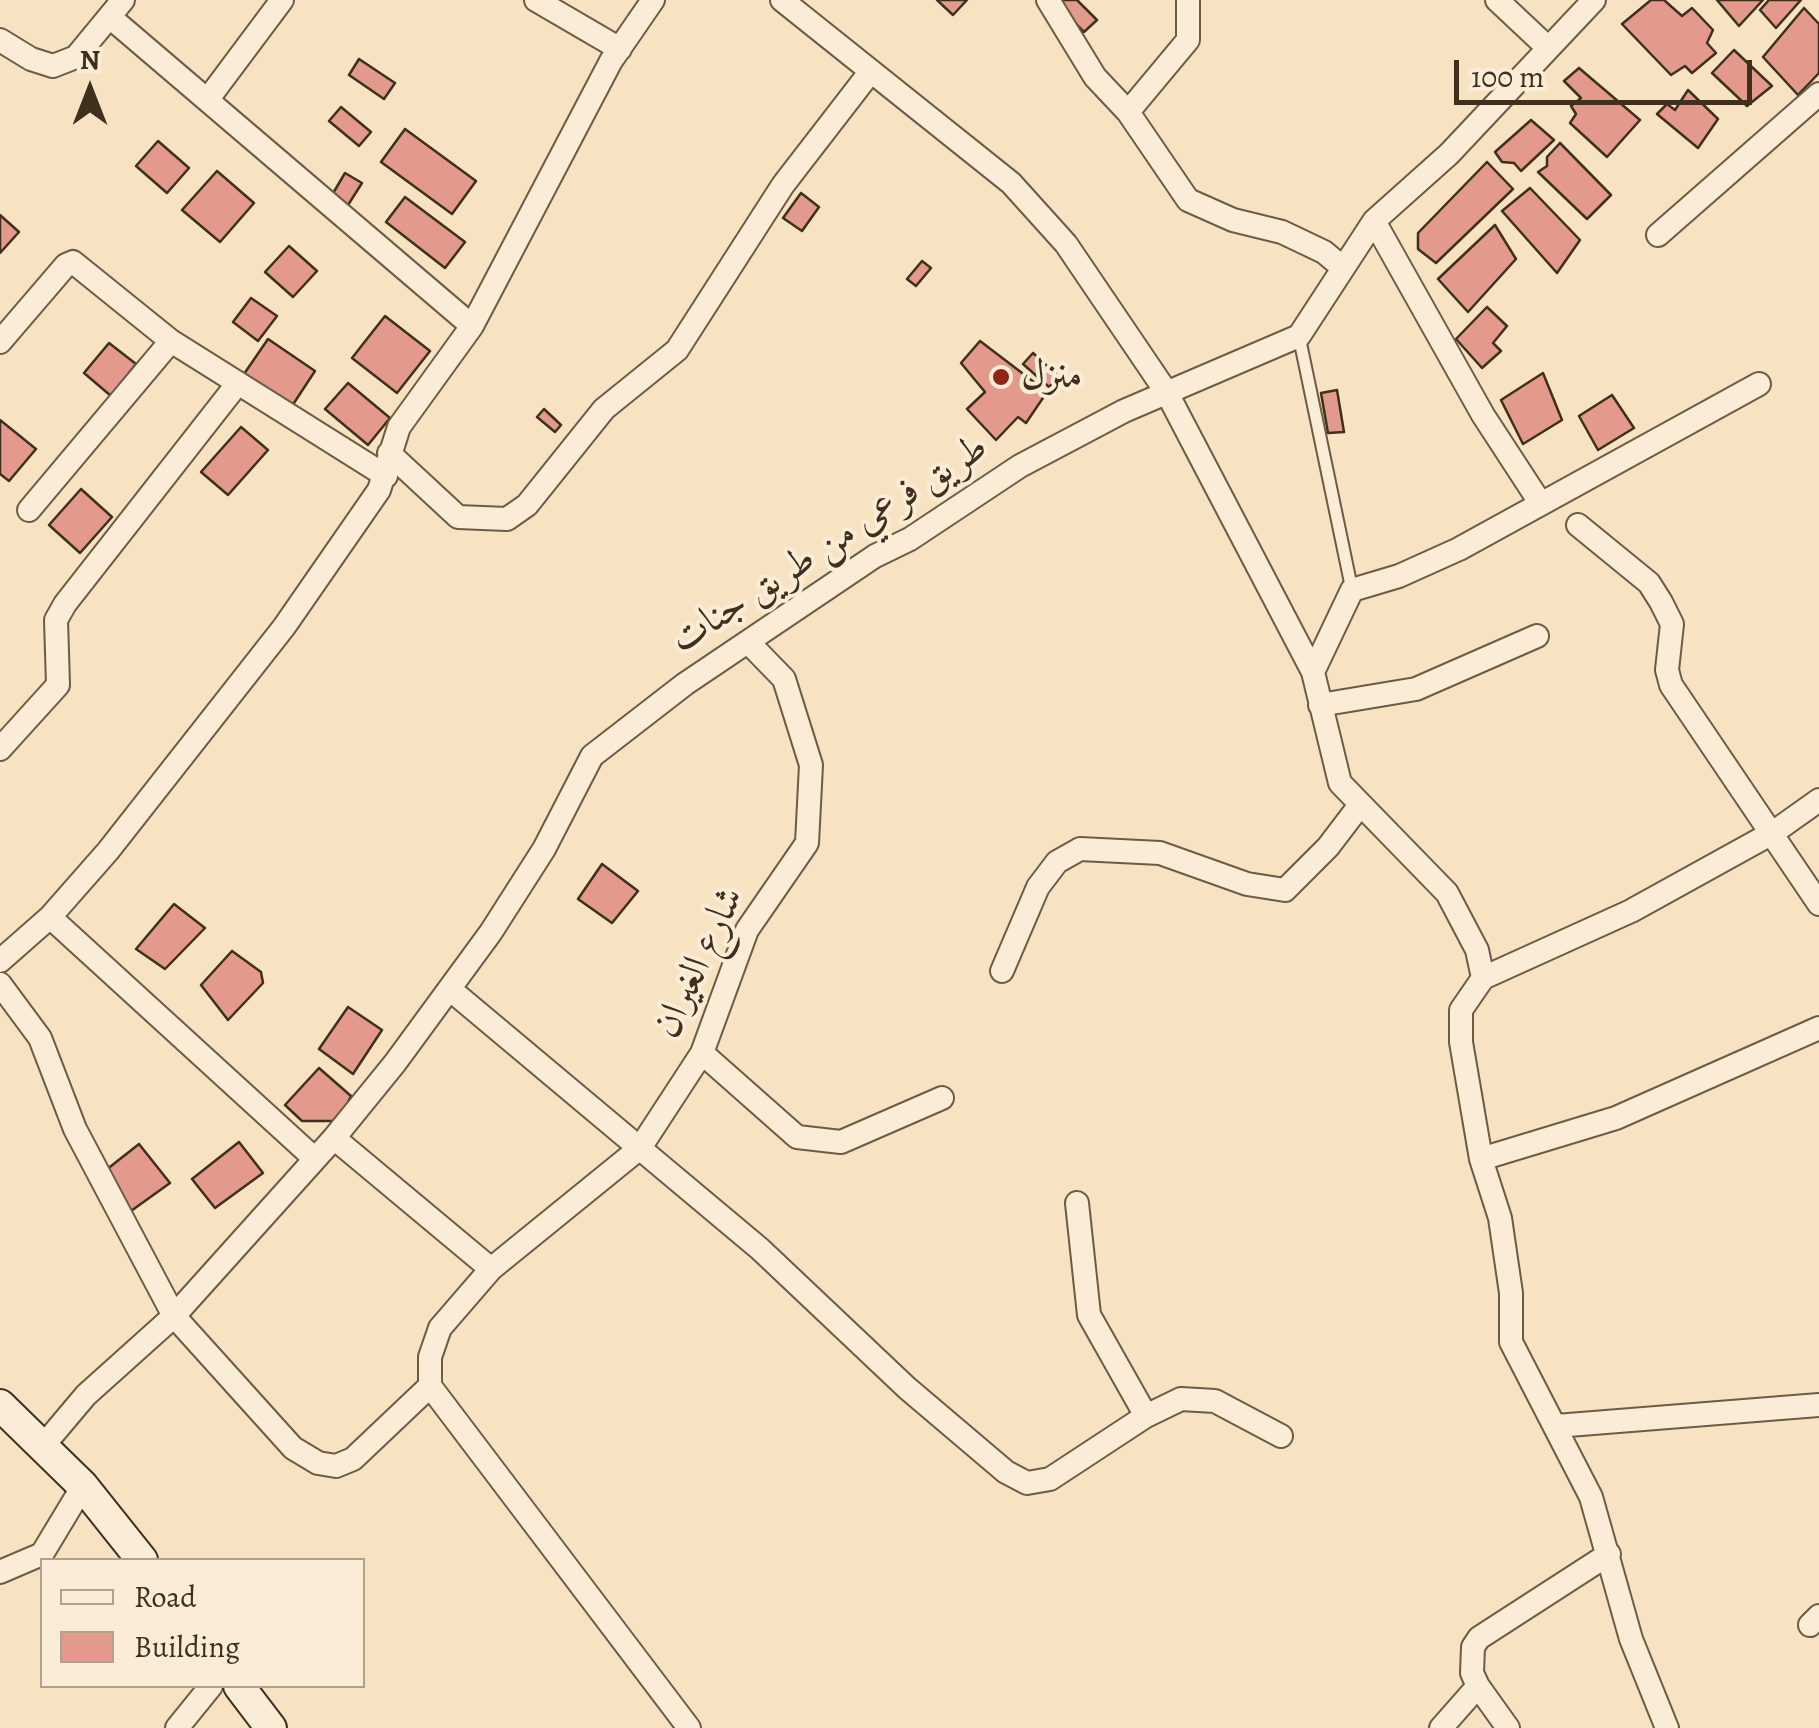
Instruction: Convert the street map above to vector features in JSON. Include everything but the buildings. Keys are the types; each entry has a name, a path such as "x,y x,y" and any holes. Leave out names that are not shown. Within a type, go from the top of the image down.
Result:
{"street":[{"path":"208,99 282,0"},
{"path":"536,0 620,49"},
{"path":"0,961 50,917 272,642 387,464 410,406 472,326 620,49 654,0"},
{"path":"782,0 1012,184 1066,244 1166,392 1314,672 1340,783 1420,863 1461,912 1483,978"},
{"path":"1048,0 1094,77 1128,112 1188,200 1233,220 1282,232 1324,252 1342,267"},
{"path":"1128,112 1188,40 1188,0"},
{"path":"1497,0 1546,46"},
{"path":"1298,336 1374,221 1449,154 1546,46 1594,0"},
{"path":"0,40 31,59 53,66 76,58 117,9 208,99 472,326"},
{"path":"0,342 73,262 171,341 238,383 387,464 458,517 507,519 528,506 604,409 677,350 782,185 871,71"},
{"path":"1658,235 1819,94"},
{"path":"1374,221 1483,415 1541,504"},
{"name":"طريق فرعي من طريق جنات","path":"43,1446 86,1395 174,1316 315,1160 452,991 544,848 592,756 748,642 875,556 910,539 1020,466 1166,392 1298,336"},
{"path":"29,510 171,341"},
{"path":"0,748 58,685 56,620 65,604 238,383"},
{"path":"1314,672 1352,590 1399,576 1459,549 1758,384"},
{"path":"1578,525 1648,583 1662,602 1672,624 1667,670 1671,685 1774,832 1819,904"},
{"path":"1320,706 1416,689 1537,636"},
{"name":"شارع الغيران","path":"430,1386 430,1358 440,1328 490,1269 640,1148 702,1054 746,930 806,843 811,765 784,679 748,642"},
{"path":"1667,1728 1631,1639 1591,1497 1511,1342 1511,1293 1500,1218 1482,1159 1461,1042 1461,1010 1483,978 1631,912 1774,832 1819,800"},
{"path":"1002,971 1038,887 1056,862 1080,848 1160,853 1247,884 1285,890 1328,846 1360,805"},
{"path":"50,917 315,1160"},
{"path":"0,984 40,1038 75,1129 174,1316 293,1448 318,1464 336,1466 353,1460 430,1386 690,1728"},
{"path":"452,991 760,1248 907,1388 1006,1472 1027,1484 1050,1479 1146,1416 1181,1398 1215,1401 1281,1436"},
{"path":"1482,1159 1616,1118 1819,1028"},
{"path":"702,1054 797,1137 841,1142 942,1098"},
{"path":"334,1138 490,1269"},
{"path":"1077,1203 1089,1315 1146,1416"},
{"path":"0,1405 83,1486 140,1558"},
{"path":"1556,1426 1819,1405"},
{"path":"0,1572 42,1554 83,1486"},
{"path":"1508,1728 1478,1686 1471,1658 1479,1638 1610,1554"},
{"path":"1441,1728 1478,1686"},
{"path":"178,1728 209,1688"},
{"path":"241,1688 271,1728"}],"lane":[{"path":"1298,336 1352,590"}],"place":[{"name":"منزل","path":"1001,377"}]}
